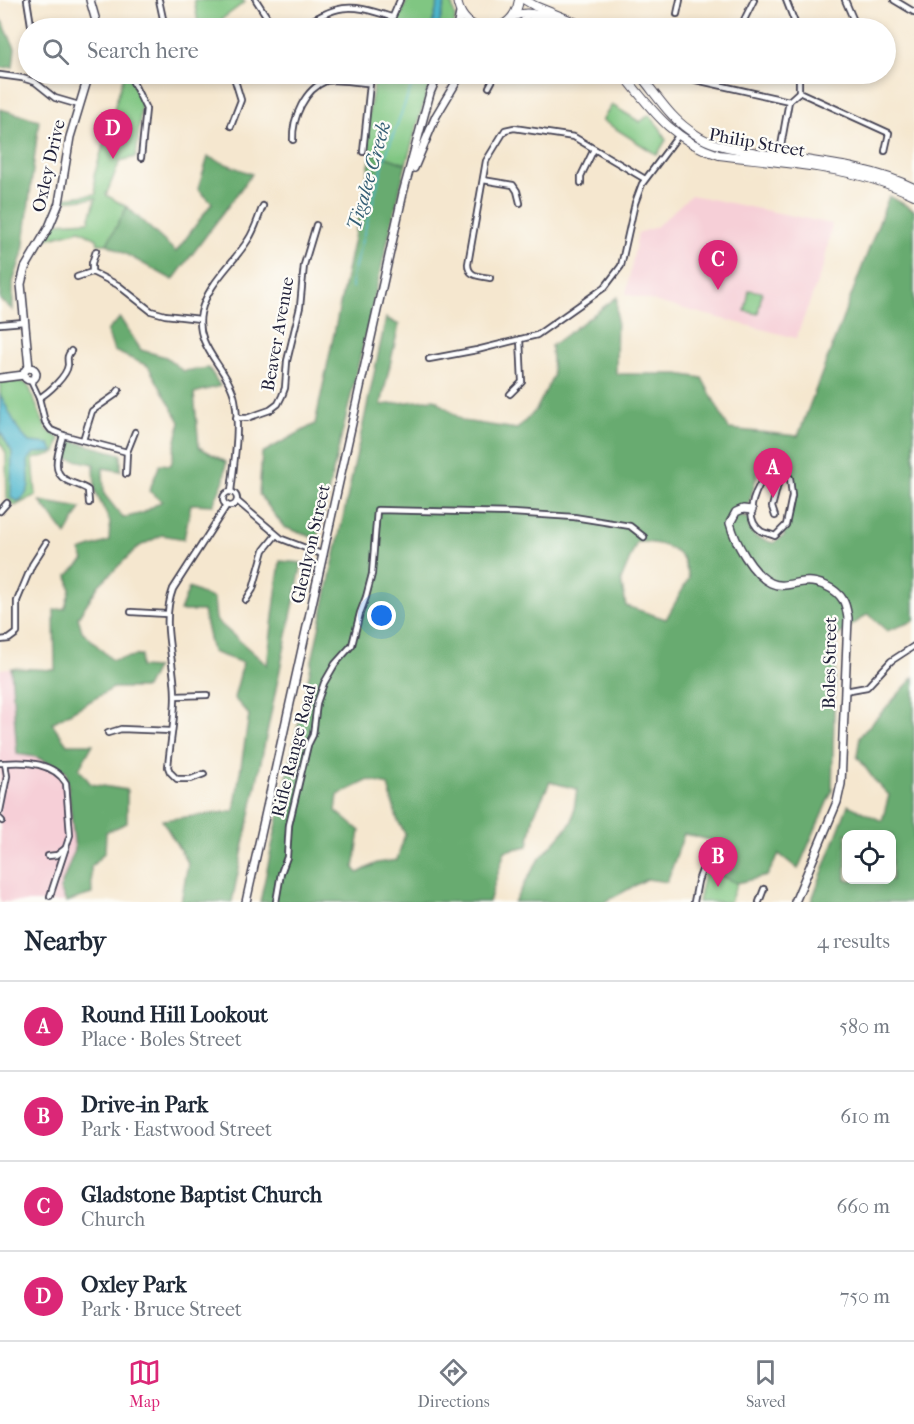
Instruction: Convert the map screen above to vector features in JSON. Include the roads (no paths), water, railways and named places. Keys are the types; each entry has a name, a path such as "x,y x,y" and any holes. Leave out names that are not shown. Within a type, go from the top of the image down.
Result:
{"main road":[{"path":"90,0 95,18"},
{"path":"514,16 519,0"},
{"path":"525,0 564,18"},
{"path":"456,1 460,14 464,18"},
{"path":"514,16 528,12 542,18"},
{"path":"459,18 460,14"},
{"name":"Oxley Drive","path":"29,368 21,284 26,268 56,211 70,137 85,84"},
{"name":"Glenlyon Street","path":"246,902 403,193 434,84"},
{"name":"Glenlyon Street","path":"403,193 436,116 454,84"},
{"name":"Philip Street","path":"631,84 656,115 678,136 695,146 718,155 860,176 892,185 914,195"},
{"name":"Philip Street","path":"647,84 680,123 708,142 778,157 870,172 914,188"},
{"path":"678,136 680,123"},
{"path":"29,368 34,369 36,373 35,378 31,381 24,375 25,370 29,368"},
{"path":"0,378 24,375"},
{"name":"Boles Street","path":"752,510 743,509 736,512 730,523 734,538 742,552 759,572 771,583 778,585 785,586 804,581 819,583 833,590 844,600 848,618 841,784 837,802 795,902"}],"street":[{"path":"27,0 30,18"},
{"path":"159,0 163,18"},
{"path":"256,0 268,18"},
{"path":"316,18 339,7 352,7 391,17 400,0"},
{"path":"677,14 680,0"},
{"path":"745,18 754,0"},
{"path":"786,0 793,18"},
{"path":"845,0 853,18"},
{"path":"894,0 914,12"},
{"path":"0,75 18,77"},
{"path":"38,84 55,98 79,105"},
{"path":"134,84 146,109 141,158"},
{"path":"231,126 241,100 236,84"},
{"path":"293,140 292,129 306,96 322,84"},
{"path":"363,152 369,84"},
{"path":"715,84 789,100"},
{"path":"799,84 799,92"},
{"path":"778,157 789,100 799,92"},
{"path":"799,92 890,133 885,151"},
{"path":"490,278 472,275 468,268 489,155 504,130 574,137 645,179"},
{"path":"429,358 477,350 537,335 605,287 621,266 635,202 645,179 678,136"},
{"path":"581,183 581,176 594,149"},
{"path":"483,180 513,185 518,190 520,203"},
{"path":"231,492 236,418 233,393 224,373 206,347 201,333 200,319 209,291 249,238 262,206"},
{"name":"Beaver Avenue","path":"236,418 270,410 278,404 282,396 285,388 287,361 300,307 304,265 316,225"},
{"path":"93,272 92,263 96,251"},
{"path":"77,277 93,272 118,285 151,311 200,319"},
{"path":"0,324 24,322"},
{"path":"510,394 522,382 520,339"},
{"path":"39,398 51,391 67,369 67,358 70,351"},
{"path":"31,381 39,398 47,426 63,435 127,452"},
{"path":"83,440 92,411 119,390"},
{"path":"126,474 127,452 135,432"},
{"path":"63,435 57,468 65,479 88,490 89,503"},
{"path":"782,469 790,478 792,496 786,525 775,536 761,531 753,520 753,500 762,480 770,470 782,469"},
{"path":"775,516 772,507 782,469"},
{"path":"231,492 235,494 237,501 276,535 324,555"},
{"path":"227,505 223,497 226,493 231,492"},
{"path":"227,505 232,506 237,501"},
{"path":"0,511 7,503"},
{"path":"204,774 191,779 177,778 168,767 175,696 167,614 168,602 173,589 227,505"},
{"name":"Rifle Range Road","path":"276,902 281,873 287,857 289,825 308,746 313,735 317,703 324,683 335,664 352,645 366,597 372,573 377,510 513,513 574,517 630,526 644,537"},
{"path":"246,600 253,589 264,550 276,535"},
{"path":"0,640 9,639 17,633 17,601 32,565 46,543"},
{"path":"131,612 167,614"},
{"path":"844,691 867,687 891,661 914,646"},
{"path":"175,696 207,695"},
{"path":"108,733 121,729 171,731"},
{"path":"0,811 6,776 2,763 27,762 41,765 62,776 66,783 70,829 50,896"},
{"path":"48,856 57,855 66,848"},
{"path":"694,902 706,857"},
{"path":"759,902 764,889"}],"water":[{"path":"439,0 446,0 441,18 434,18"},
{"path":"0,394 19,431 29,442 50,444 53,452 34,453 28,460 28,488 18,501 11,498 12,452 0,431"}],"waterway":[{"name":"Tigalee Creek","path":"352,288 356,262 385,157 412,84"}],"place":[{"name":"Oxley Park","path":"113,159"},
{"name":"Gladstone Baptist Church","path":"718,290"},
{"name":"Round Hill Lookout","path":"773,498"},
{"name":"Drive-in Park","path":"718,887"}]}
